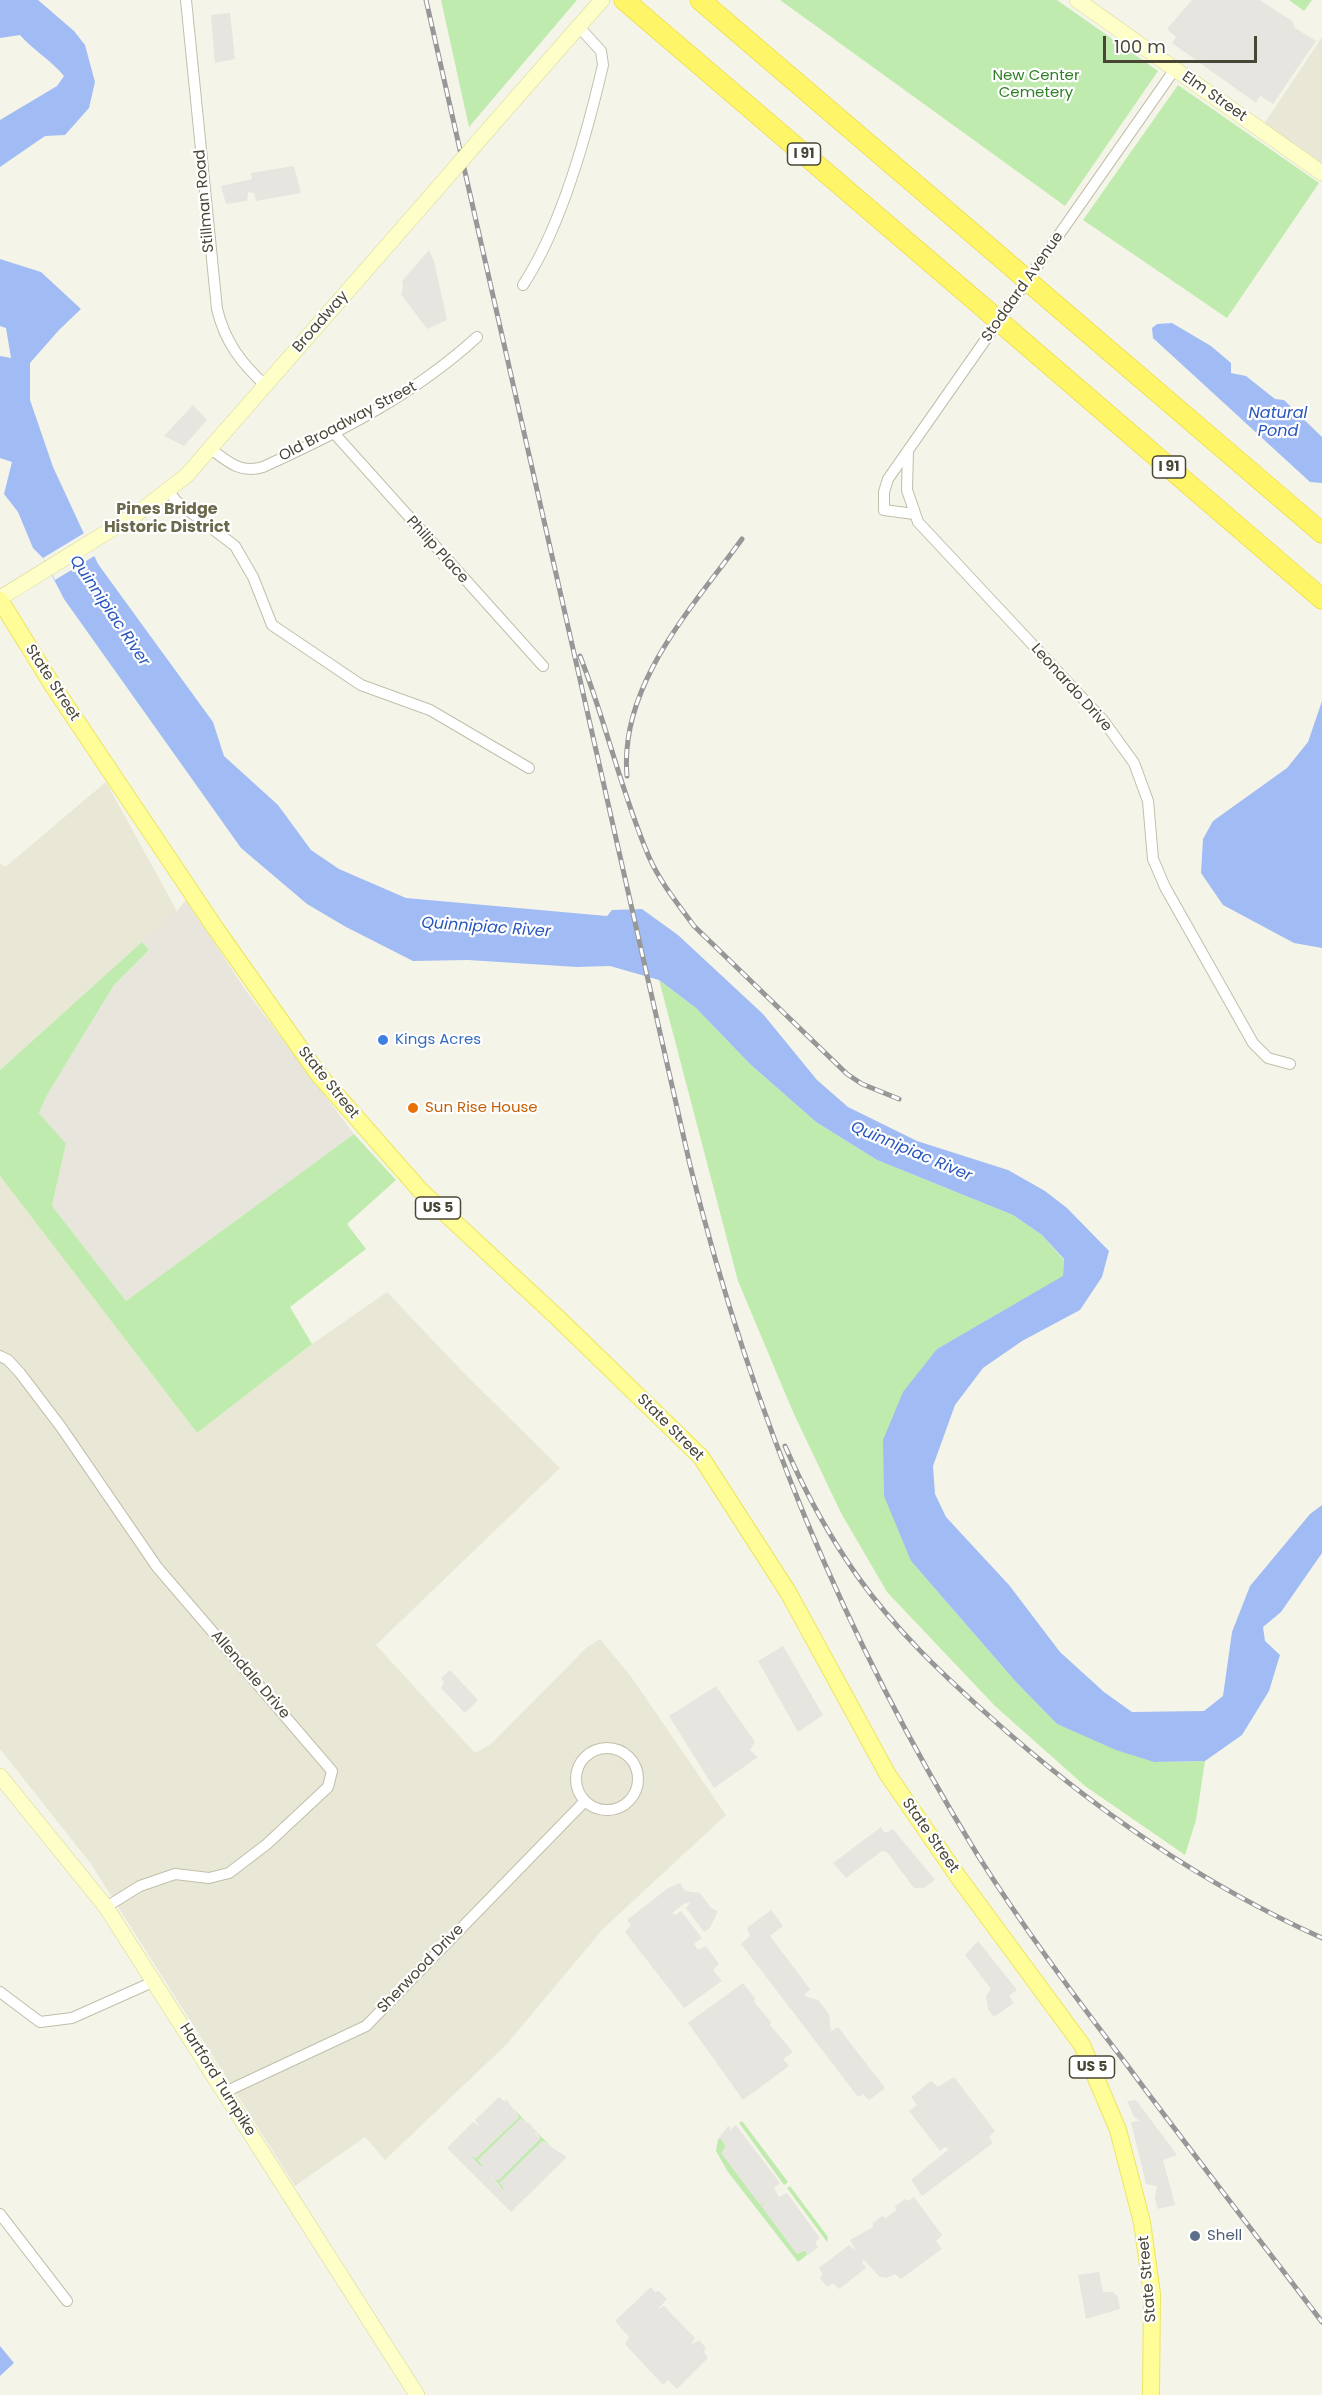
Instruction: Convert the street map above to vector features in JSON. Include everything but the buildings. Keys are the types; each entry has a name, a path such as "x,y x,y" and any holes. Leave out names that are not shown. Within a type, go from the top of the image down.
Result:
{"highway":[{"name":"I 91","path":"624,0 1322,599"},
{"path":"700,0 1322,533"}],"main road":[{"name":"Broadway","path":"0,599 169,491 266,386 602,0"},
{"name":"Elm Street","path":"1077,0 1322,173"},
{"name":"State Street","path":"0,599 53,686 216,929 319,1075 420,1190 701,1457 788,1592 888,1775 958,1878 1082,2045 1118,2130 1142,2222 1152,2294 1151,2395"},
{"name":"Hartford Turnpike","path":"0,1776 106,1907 417,2395"}],"street":[{"name":"Stillman Road","path":"186,0 217,309 222,329 234,353 266,386"},
{"path":"523,285 543,251 564,199 603,65 601,51 579,27"},
{"name":"Stoddard Avenue","path":"914,514 884,510 886,482 1175,69"},
{"name":"Old Broadway Street","path":"211,448 238,467 250,470 263,466 333,432 421,384 477,337"},
{"name":"Philip Place","path":"333,432 543,666"},
{"name":"Leonardo Drive","path":"908,450 908,490 914,514 926,533 1102,720 1134,763 1148,801 1154,859 1165,887 1253,1043 1268,1058 1290,1064"},
{"path":"169,491 176,501 235,546 253,577 272,625 361,685 430,710 529,768"},
{"name":"Allendale Drive","path":"0,1356 8,1360 61,1427 156,1567 332,1771 328,1787 267,1844 229,1873 209,1878 175,1874 140,1886 106,1907"},
{"path":"603,1749 612,1749 629,1758 638,1777 632,1797 615,1809 604,1810 585,1801 580,1793 577,1774 586,1758 603,1749"},
{"name":"Sherwood Drive","path":"225,2092 366,2026 585,1801"},
{"path":"0,1993 40,2022 72,2018 155,1981"},
{"path":"0,2214 67,2301"}],"shaded area":[{"path":"1192,0 1260,0 1292,21 1295,28 1316,41 1273,104 1260,96 1256,103 1172,43 1176,37 1167,29"},
{"path":"230,13 235,59 215,63 211,15"},
{"path":"1322,37 1322,165 1264,124"},
{"path":"294,166 301,193 256,201 254,193 248,192 247,201 226,204 221,186 252,179 251,173"},
{"path":"429,250 434,261 447,320 427,329 401,294 402,281"},
{"path":"193,405 207,420 184,446 164,436"},
{"path":"106,782 177,911 0,1070 0,863 5,867"},
{"path":"186,900 246,991 354,1134 126,1301 52,1206 66,1145 39,1113 47,1095 114,985 149,950 142,942"},
{"path":"0,1176 197,1433 312,1344 387,1292 463,1372 560,1468 376,1645 475,1753 491,1744 586,1648 600,1639 632,1678 726,1815 603,1929 507,2044 385,2160 365,2137 295,2186 91,1864 0,1749"},
{"path":"783,1646 823,1715 798,1732 758,1661"},
{"path":"450,1670 478,1700 465,1713 441,1688 444,1682 441,1678"},
{"path":"716,1686 755,1742 750,1750 758,1757 714,1788 669,1716"},
{"path":"881,1827 885,1833 893,1829 935,1880 924,1888 914,1888 887,1852 882,1851 846,1878 833,1863"},
{"path":"680,1883 685,1891 700,1893 711,1908 718,1911 710,1928 704,1932 686,1908 691,1902 672,1913 675,1915 681,1911 702,1938 694,1944 698,1950 706,1946 719,1964 713,1970 722,1981 684,2008 625,1932 631,1925 627,1920 668,1888"},
{"path":"771,1910 783,1926 770,1936 810,1989 804,1996 818,2000 829,2014 831,2031 838,2027 885,2088 869,2100 863,2094 858,2097 741,1944 750,1936 747,1928"},
{"path":"978,1941 1017,1990 1009,1996 1014,2003 994,2017 988,2009 986,1996 991,1989 965,1955"},
{"path":"743,1983 755,1998 754,2002 771,2022 770,2025 793,2052 783,2059 789,2066 743,2100 688,2023"},
{"path":"954,2077 995,2131 989,2137 993,2143 922,2196 911,2180 949,2149 945,2147 940,2151 909,2111 917,2105 911,2097 931,2081 938,2087"},
{"path":"499,2097 505,2102 506,2099 519,2117 476,2158 469,2153 480,2166 483,2166 478,2160 521,2118 538,2133 535,2133 540,2139 498,2181 490,2175 502,2189 505,2188 499,2183 542,2141 567,2157 511,2212 447,2148 473,2122 480,2127 475,2120"},
{"path":"1136,2100 1177,2155 1163,2160 1175,2205 1158,2209 1155,2199 1157,2186 1146,2184 1131,2122 1140,2121 1134,2117 1127,2101"},
{"path":"729,2125 730,2130 736,2125 780,2183 774,2188 779,2197 787,2193 820,2238 815,2242 818,2247 808,2255 804,2250 797,2254 761,2206 768,2200 760,2205 721,2153 726,2146 721,2139 718,2139"},
{"path":"914,2197 942,2235 936,2241 942,2249 901,2279 895,2274 887,2278 880,2277 864,2260 862,2262 866,2268 839,2289 833,2283 827,2287 820,2278 823,2274 819,2268 849,2245 856,2251 850,2240 873,2227 873,2223 882,2216 886,2218 896,2210 895,2206 905,2199 909,2201"},
{"path":"1099,2272 1103,2292 1113,2292 1118,2297 1120,2309 1086,2319 1078,2275"},
{"path":"651,2287 667,2299 657,2310 664,2306 695,2338 691,2345 699,2340 706,2348 704,2352 708,2358 677,2389 668,2380 663,2385 625,2344 629,2337 615,2321"}],"green space":[{"path":"441,0 577,0 469,127"},
{"name":"New Center Cemetery","path":"780,0 1057,0 1158,71 1065,206"},
{"path":"1289,0 1312,0 1304,11"},
{"path":"1178,85 1319,183 1227,318 1083,220"},
{"path":"142,942 149,950 114,985 47,1095 39,1113 66,1144 52,1206 126,1301 354,1134 396,1180 347,1224 366,1249 290,1307 312,1344 197,1433 0,1176 0,1070"},
{"path":"659,980 696,1008 750,1064 816,1122 877,1160 1013,1215 1042,1235 1064,1260 1063,1277 937,1349 911,1561 1016,1682 1057,1724 1154,1762 1205,1761 1196,1820 1185,1855 1085,1786 995,1706 887,1592 841,1513 793,1412 738,1281"},
{"path":"514,2109 527,2123 521,2119 478,2160 483,2166 481,2167 469,2154 476,2158 519,2117"},
{"path":"742,2121 788,2182 784,2185 739,2123"},
{"path":"536,2132 550,2145 543,2141 500,2183 503,2190 491,2175 497,2180 540,2138"},
{"path":"718,2139 721,2139 726,2146 722,2152 761,2204 768,2200 762,2206 797,2254 805,2250 808,2254 798,2262 728,2172 716,2151"},
{"path":"790,2186 828,2237 827,2242 787,2188"}],"water":[{"path":"0,0 38,0 74,31 85,45 95,82 89,108 65,135 45,136 0,167 0,120 57,86 64,76 20,35 0,38"},
{"name":"Quinnipiac River","path":"0,259 41,272 81,309 30,363 30,400 53,467 98,564 213,722 224,756 278,805 311,850 339,869 406,898 607,916 612,910 642,909 678,935 763,1014 817,1080 848,1107 917,1141 1008,1170 1045,1191 1067,1208 1109,1251 1102,1277 1080,1310 1022,1341 983,1368 955,1405 933,1466 935,1494 946,1517 1009,1585 1060,1652 1104,1692 1132,1712 1204,1711 1223,1696 1232,1632 1250,1586 1310,1514 1322,1505 1322,1553 1281,1612 1263,1627 1265,1641 1280,1655 1269,1691 1242,1735 1205,1761 1154,1762 1116,1750 1057,1724 1016,1682 911,1561 884,1496 883,1440 903,1392 937,1349 1063,1276 1064,1259 1042,1235 1013,1215 877,1160 816,1122 750,1064 696,1008 659,980 610,966 577,967 468,960 413,961 307,904 241,848 64,599 43,558 33,548 18,512 4,494 12,462 0,458 0,356 11,358 6,328 0,326"},
{"name":"Natural Pond","path":"1172,323 1211,346 1231,363 1231,373 1246,376 1275,399 1284,400 1322,437 1322,483 1310,482 1153,338 1152,328 1157,324"},
{"path":"1322,701 1322,948 1294,943 1223,905 1201,873 1203,839 1213,821 1287,768 1308,742"},
{"path":"0,2346 14,2363 0,2376"}],"pier":[{"path":"86,532 96,555 55,580 43,558"}],"railway":[{"path":"426,0 690,1165 742,1347 806,1521 884,1689 977,1854 1067,1985 1322,2322"},
{"path":"627,776 628,743 635,710 647,679 682,620 742,539"},
{"path":"580,656 649,857 664,884 694,926 847,1074 862,1084 899,1099"},
{"path":"785,1446 818,1513 858,1577 903,1632 970,1699 1065,1780 1146,1840 1232,1892 1322,1938"}],"place":[{"name":"Kings Acres","path":"383,1040"},
{"name":"Sun Rise House","path":"413,1108"},
{"name":"Shell","path":"1195,2236"}],"district":[{"name":"Pines Bridge Historic District","path":"167,519"}]}
